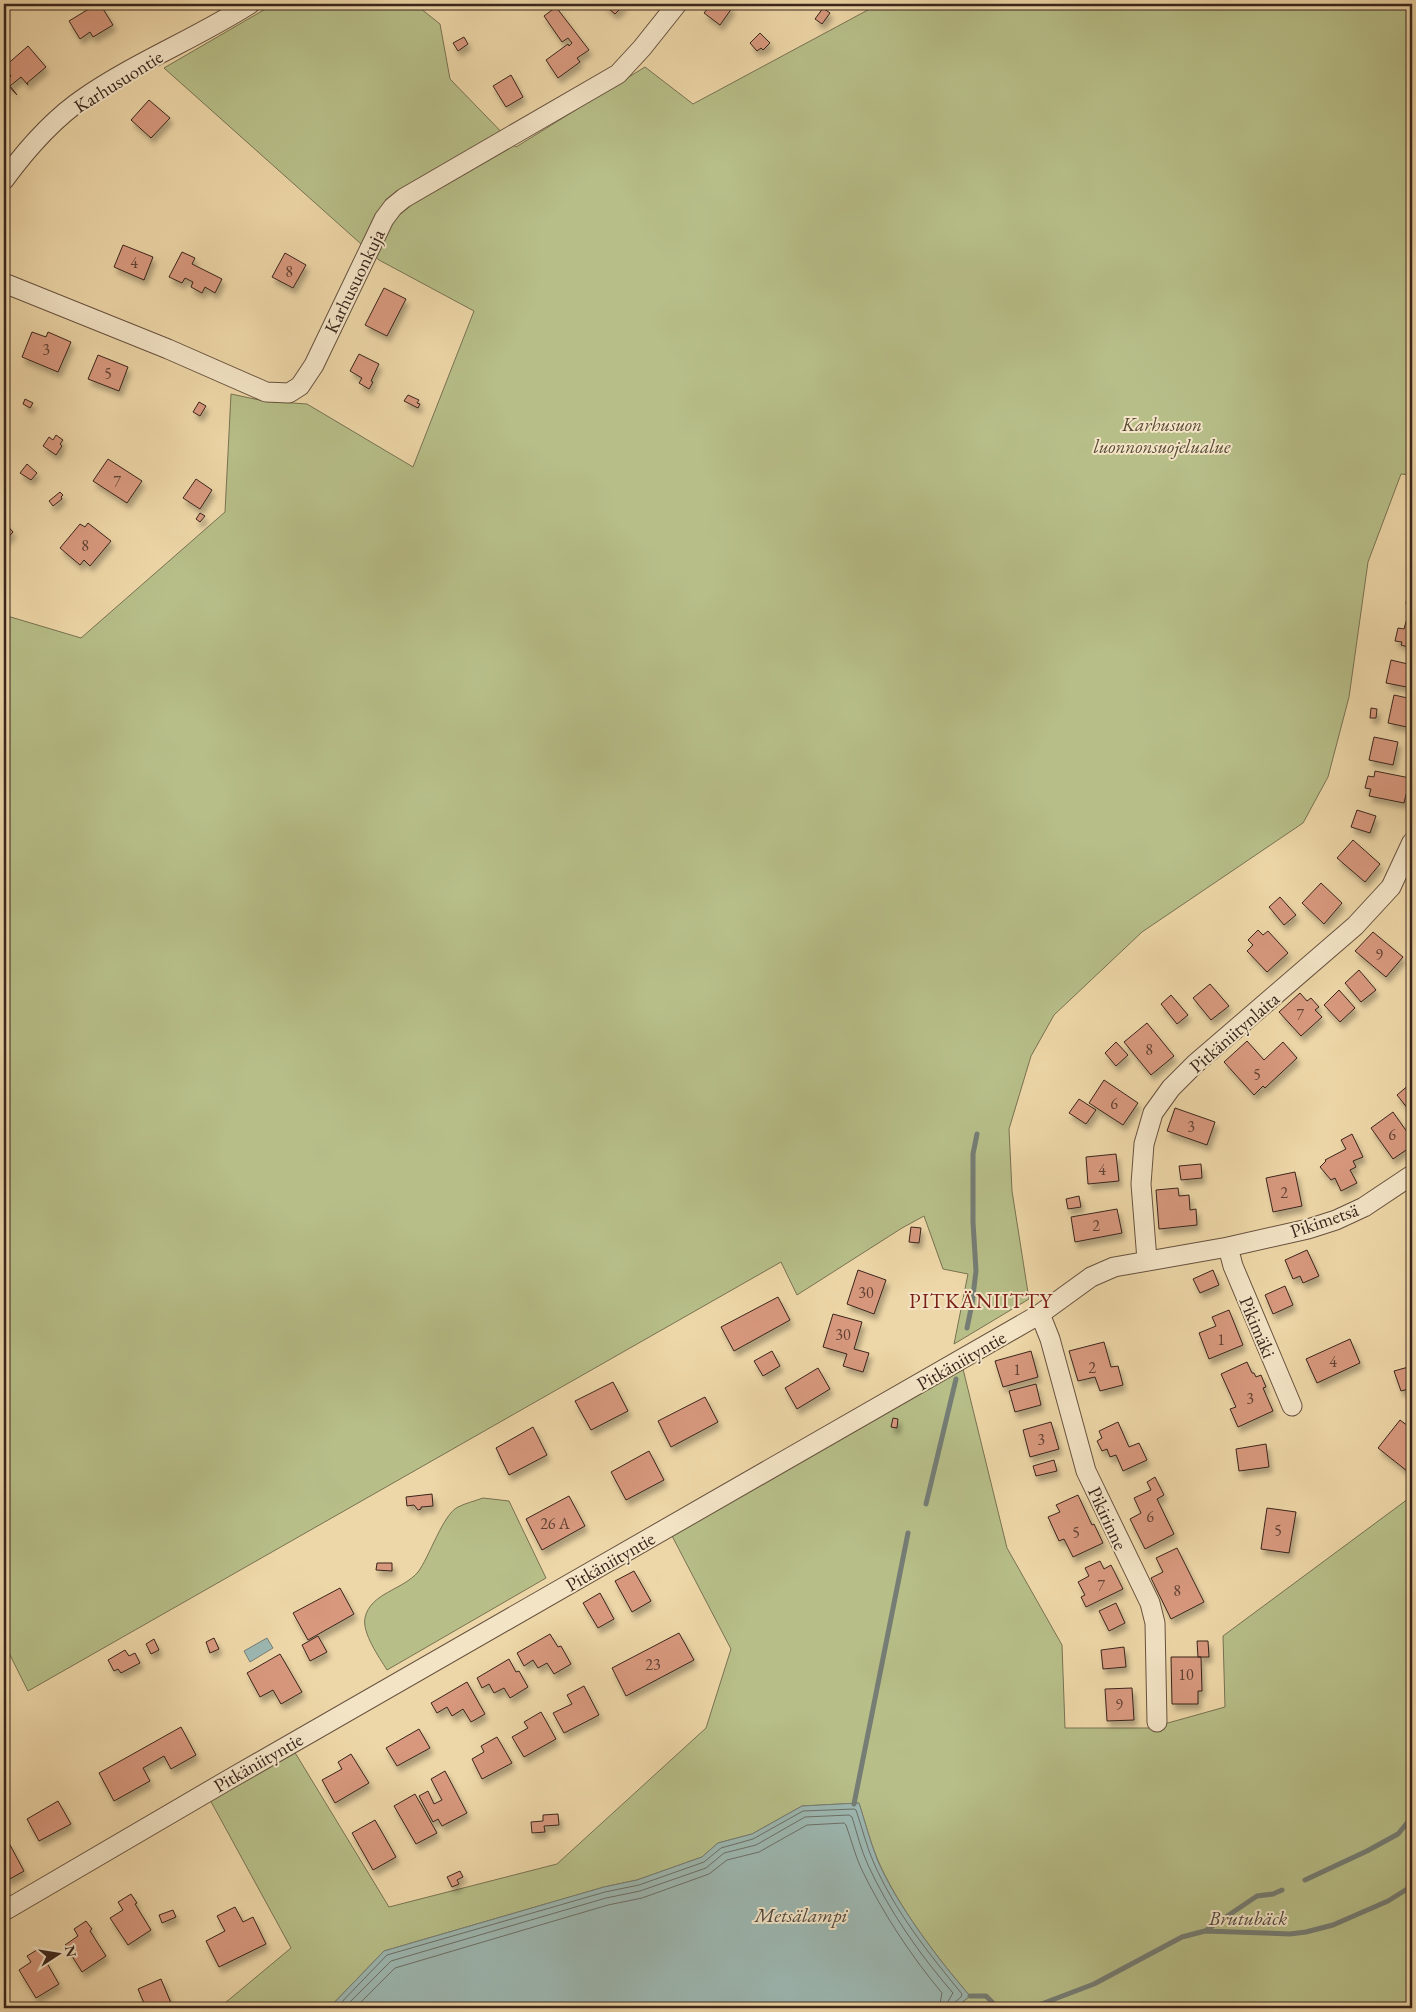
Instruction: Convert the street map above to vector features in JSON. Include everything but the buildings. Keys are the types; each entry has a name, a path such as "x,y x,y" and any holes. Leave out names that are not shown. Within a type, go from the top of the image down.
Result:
{"street":[{"name":"Karhusuontie","path":"4,180 16,163 47,130 83,99 250,4"},
{"name":"Karhusuonkuja","path":"4,283 168,349 266,392 289,393 300,386 314,365 384,219 393,207 404,198 618,74 642,48 676,4"},
{"name":"Pitkäniitynlaita","path":"1147,1260 1140,1184 1144,1144 1153,1113 1171,1088 1195,1064 1355,926 1391,888 1412,842"},
{"name":"Pikimetsä","path":"1228,1247 1308,1229 1336,1220 1364,1207 1412,1175"},
{"name":"Pitkäniityntie","path":"4,1911 212,1788 1040,1314 1091,1277 1114,1267 1228,1247"},
{"name":"Pikimäki","path":"1228,1247 1233,1266 1292,1406"},
{"name":"Pikirinne","path":"1040,1314 1050,1339 1086,1471 1150,1603 1155,1623 1157,1722"}],"green space":[{"name":"Karhusuon luonnonsuojelualue","path":"274,4 415,4 440,24 450,79 516,147 645,67 693,104 879,4 1412,4 1412,475 1401,474 1368,562 1349,697 1328,777 1303,823 1142,932 1054,1015 1031,1056 1009,1129 1012,1191 1029,1299 954,1344 968,1274 943,1269 924,1216 797,1295 781,1262 28,1691 4,1643 4,615 81,638 225,512 231,394 264,401 307,404 413,467 474,311 379,260 164,68"},
{"path":"963,1369 1007,1548 1062,1645 1065,1728 1150,1728 1225,1707 1223,1636 1412,1496 1412,2008 955,2008 970,1996 932,1948 895,1894 877,1858 859,1803 802,1806 752,1834 718,1843 702,1857 637,1880 604,1887 384,1951 329,2008 219,2008 291,1948 209,1798 294,1751 389,1907 557,1864 706,1728 731,1649 671,1534"},
{"path":"483,1498 509,1501 546,1578 387,1670 366,1631 365,1618 368,1610 380,1597 412,1578 418,1572 452,1511"}],"water":[{"path":"267,1638 273,1648 250,1662 244,1651"},
{"name":"Metsälampi","path":"859,1803 877,1859 895,1894 932,1948 970,1996 955,2008 329,2008 384,1951 604,1887 637,1880 702,1857 718,1843 752,1834 802,1806"}],"waterway":[{"path":"967,1328 976,1271 973,1222 973,1154 977,1134"},
{"path":"926,1504 956,1379"},
{"path":"854,1804 908,1533"},
{"path":"1305,1880 1398,1834 1412,1817"},
{"name":"Brutubäck","path":"1031,2008 1094,1984 1182,1937 1205,1931 1290,1934 1306,1932 1333,1925 1388,1901 1412,1886"},
{"path":"1205,1931 1257,1896 1273,1894 1282,1890"},
{"name":"Brutubäck","path":"970,1996 986,1996 997,2007 1001,2008"}],"district":[{"name":"PITKÄNIITTY","path":"981,1301"}]}
